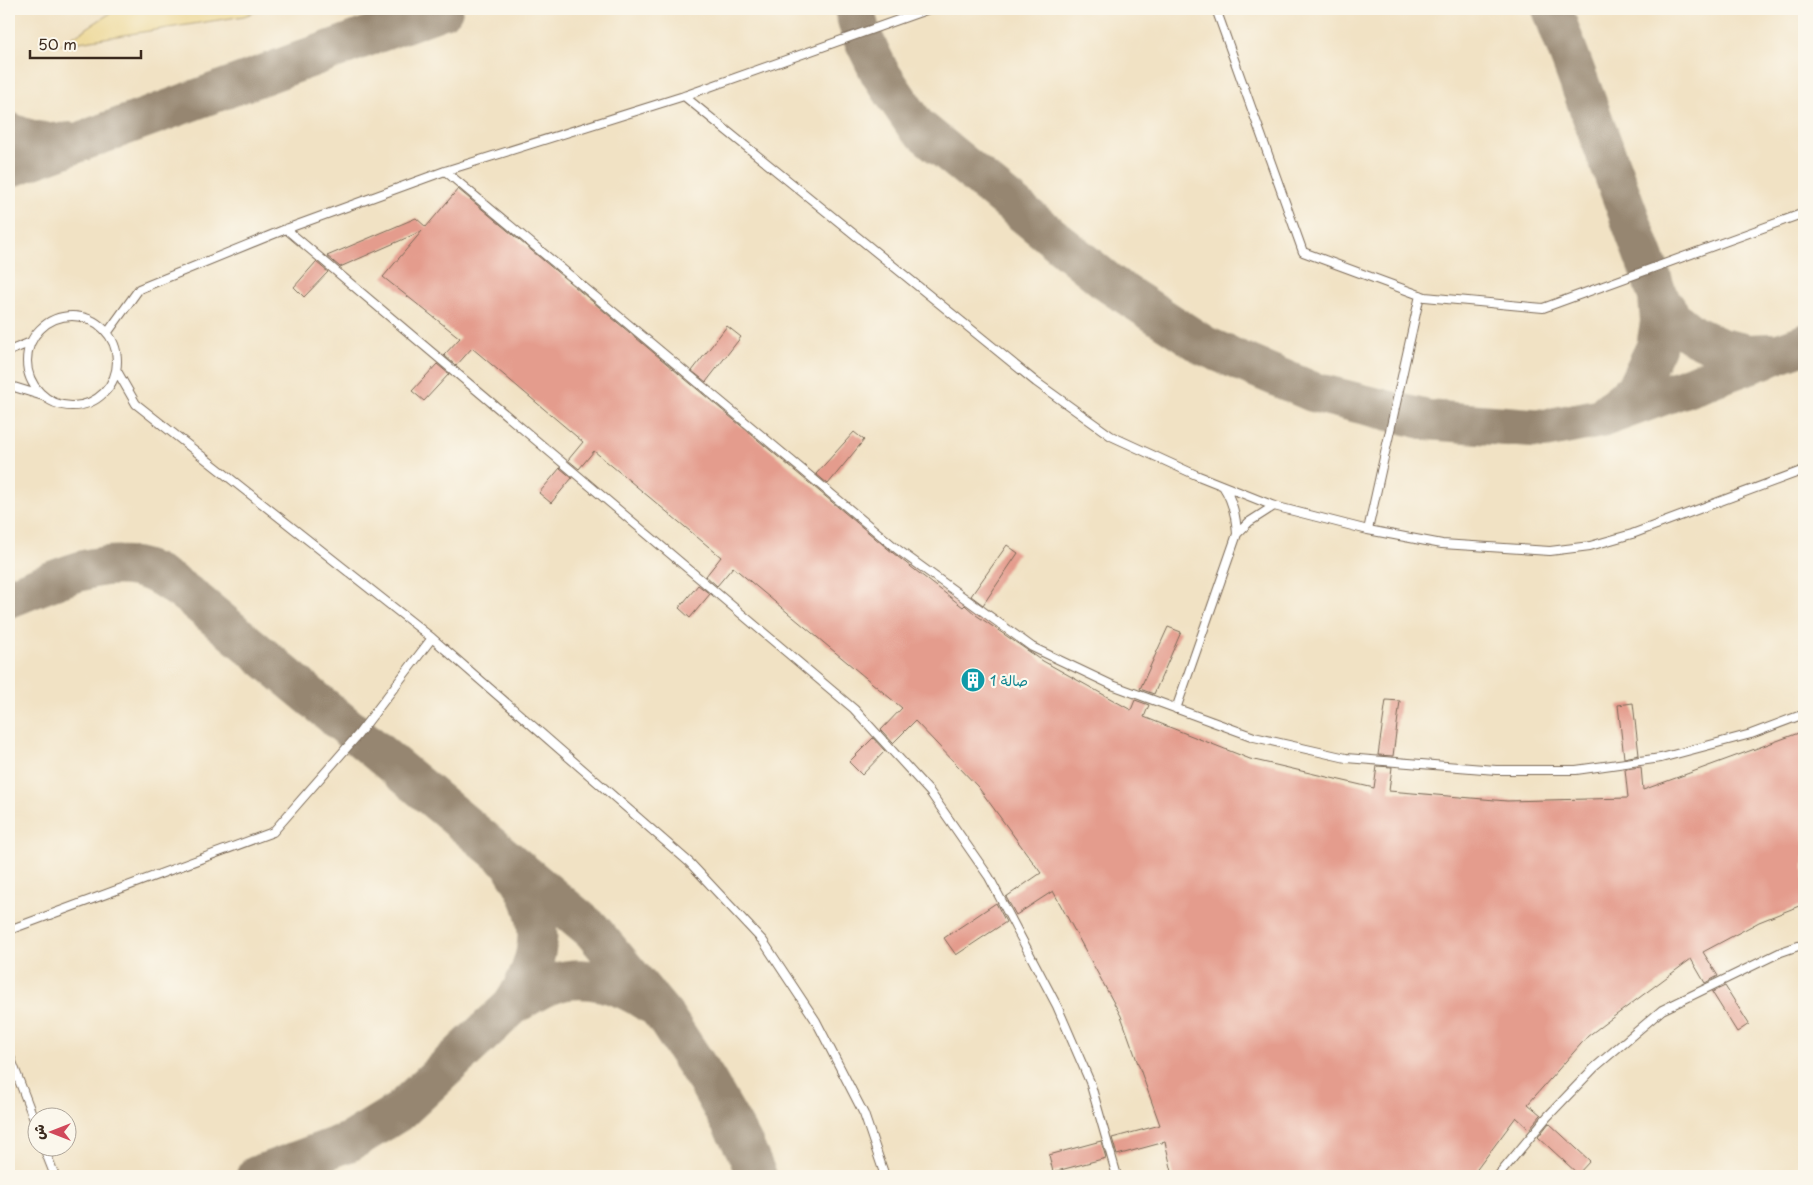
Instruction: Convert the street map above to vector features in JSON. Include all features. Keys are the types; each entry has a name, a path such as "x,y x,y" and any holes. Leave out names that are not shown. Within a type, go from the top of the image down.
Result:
{"lane":[{"path":"108,332 139,290 286,229 445,171 684,96 928,9"},
{"path":"1216,9 1304,252 1425,297 1543,308 1804,213"},
{"path":"684,96 1036,382 1112,436 1196,475 1274,506 1368,530 1442,544 1550,551 1590,546 1632,534 1804,470"},
{"path":"445,171 896,549 1032,647 1112,685 1254,737 1346,758 1496,770 1567,770 1662,758 1751,734 1804,714"},
{"path":"286,229 854,709 930,792 989,877 1057,1006 1090,1082 1117,1176"},
{"path":"1368,530 1420,295"},
{"path":"9,387 14,386 59,404 74,406 89,403 102,395 112,384 117,371 118,357 115,344 108,332 96,322 82,316 67,315 46,324 31,342 27,357 28,372 34,386 45,397"},
{"path":"9,351 31,342"},
{"path":"117,371 136,404 432,638 690,863 763,941 821,1030 864,1114 885,1176"},
{"path":"1176,709 1237,534 1236,517 1231,498 1223,486"},
{"path":"1237,534 1249,522 1274,506"},
{"path":"9,930 273,832 357,736 432,638"},
{"path":"1499,1176 1547,1117 1594,1068 1662,1010 1781,952 1804,944"},
{"path":"9,1054 30,1108"},
{"path":"48,1158 55,1176"}],"sand":[{"path":"117,9 262,9 244,16 60,45"}],"building":[{"name":"صالة 1","path":"458,189 893,553 963,607 965,605 976,615 1043,661 1131,710 1135,700 1149,705 1144,717 1250,759 1374,788 1377,766 1392,767 1389,791 1507,801 1628,798 1625,769 1641,767 1643,790 1804,731 1804,904 1759,922 1703,952 1718,976 1705,983 1691,959 1588,1036 1528,1104 1541,1115 1529,1129 1516,1117 1472,1176 1173,1176 1165,1142 1117,1155 1112,1138 1160,1125 1121,1016 1053,891 1016,915 1006,897 1041,873 978,787 915,721 893,743 881,730 902,708 733,567 717,586 706,576 721,557 594,451 579,469 568,460 583,442 472,348 456,366 444,355 460,338 383,277 422,231 340,267 327,256 416,218 426,227"},
{"path":"316,262 328,272 304,297 294,287"},
{"path":"727,326 741,337 706,382 692,371"},
{"path":"437,364 449,374 424,401 412,391"},
{"path":"854,432 864,440 828,484 816,474"},
{"path":"560,468 572,478 551,503 539,493"},
{"path":"1007,545 1018,553 983,605 971,596"},
{"path":"698,585 710,594 690,618 679,608"},
{"path":"1168,627 1181,632 1154,694 1140,689"},
{"path":"1386,700 1400,701 1393,756 1378,755"},
{"path":"1633,703 1639,755 1624,758 1618,705"},
{"path":"873,738 885,751 862,775 849,762"},
{"path":"996,903 1006,922 956,955 944,938"},
{"path":"1725,986 1749,1024 1737,1032 1712,992"},
{"path":"1549,1123 1590,1161 1578,1174 1538,1137"},
{"path":"1101,1141 1106,1158 1053,1172 1049,1155"}],"taxiway":[{"path":"9,168 443,9"},
{"path":"854,9 861,34 880,73 916,126 1110,284 1205,346 1313,392 1427,420 1545,429 1601,418 1804,344"},
{"path":"1552,9 1658,297 1660,322 1656,347 1635,390 1608,412"},
{"path":"9,132 39,142 70,142"},
{"path":"1658,297 1674,320 1691,334 1721,348 1749,354 1770,353"},
{"path":"9,598 61,577 97,567 116,565 152,572 191,597 592,930 665,1017 707,1081 744,1146 757,1176"},
{"path":"256,1176 351,1141 400,1111 512,1006 523,988 530,971 537,938 532,904 525,887 514,869"},
{"path":"512,1006 544,987 562,981 575,980 588,980 614,985 649,1003"}],"place":[{"name":"صالة 1","path":"973,680"}]}
